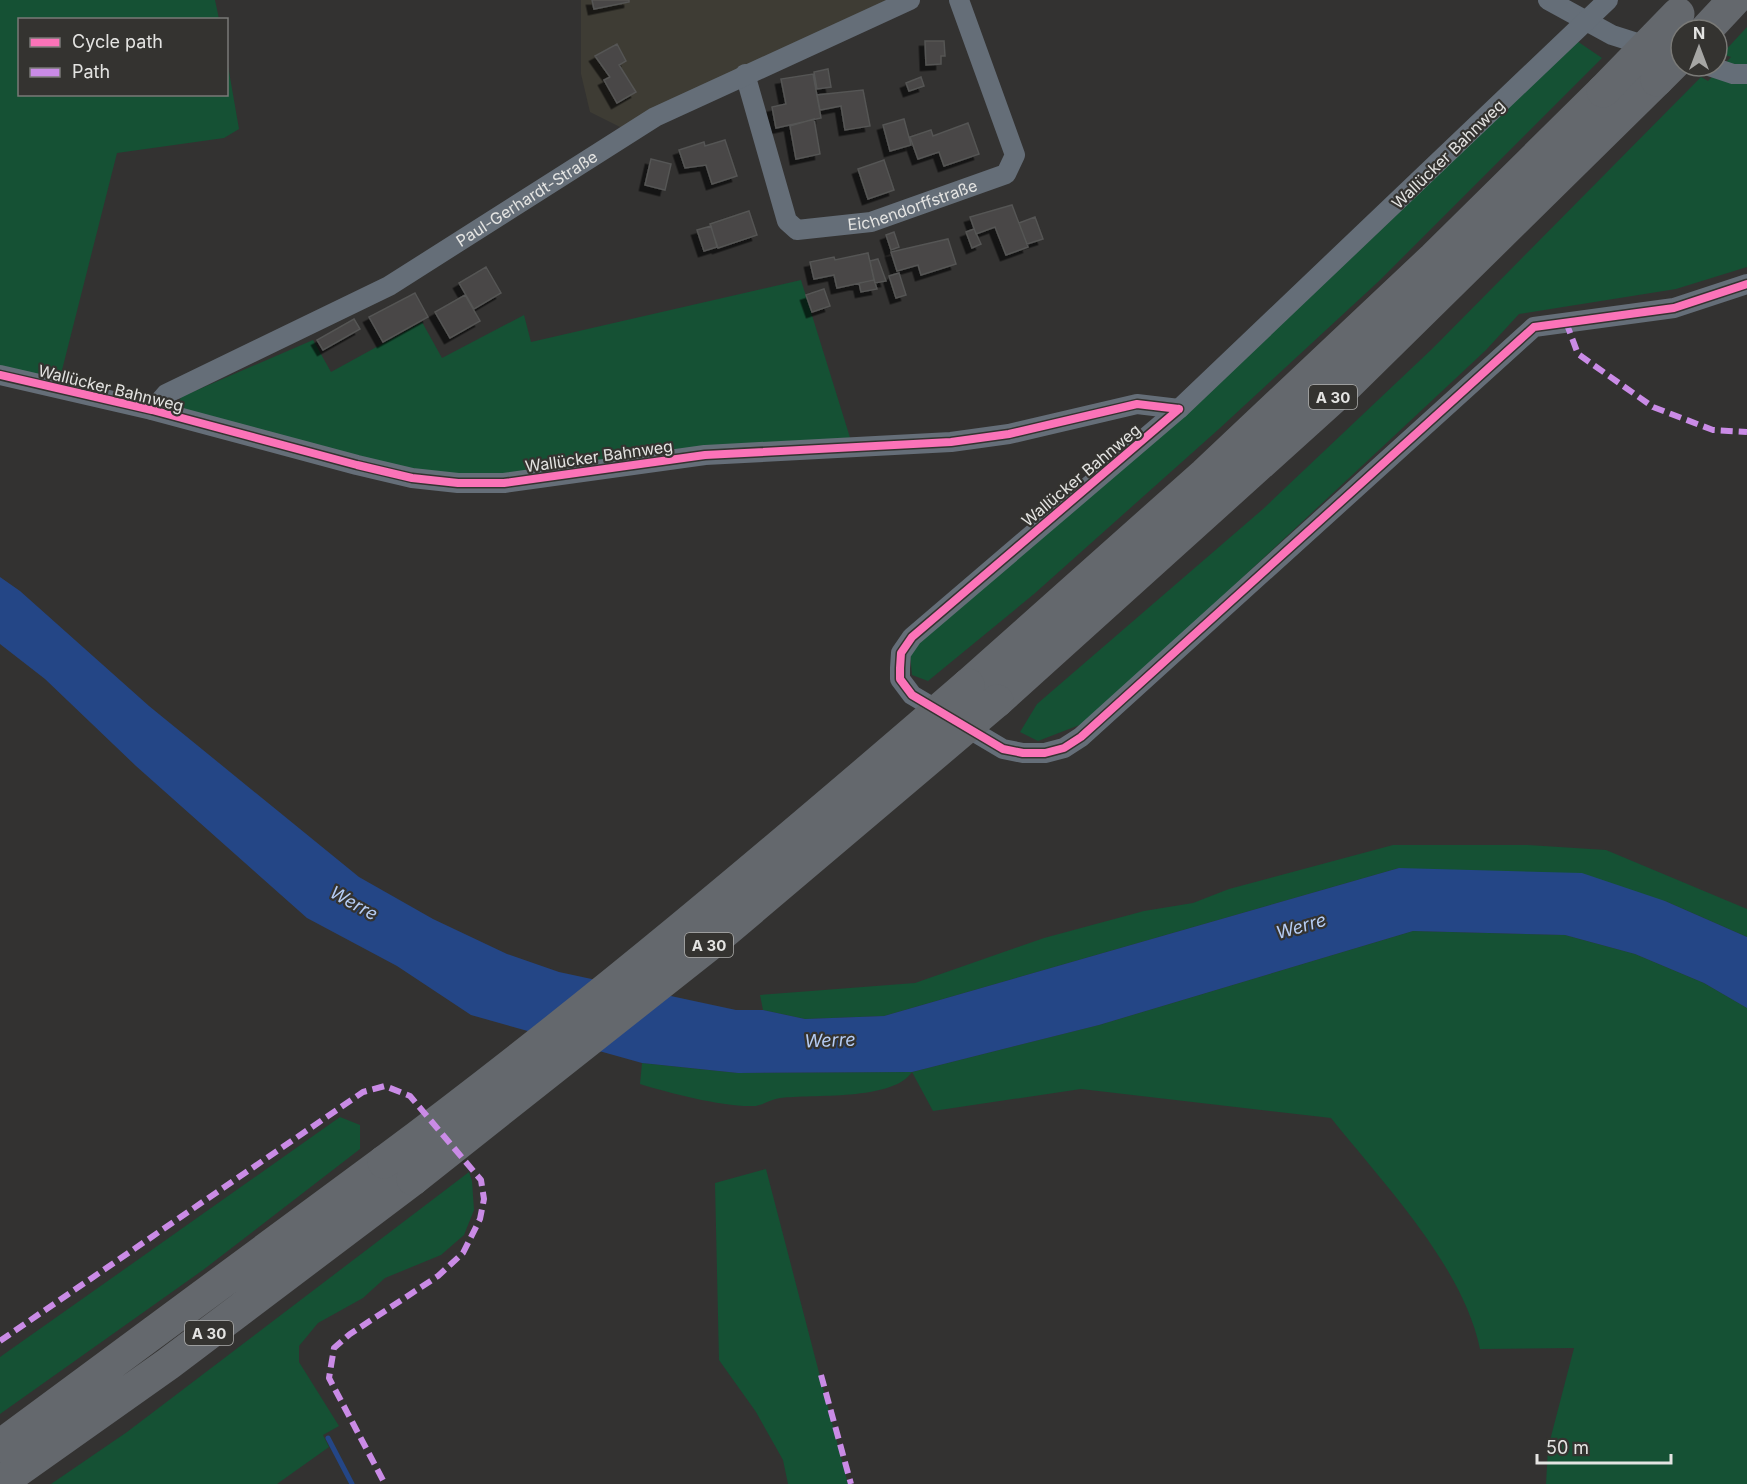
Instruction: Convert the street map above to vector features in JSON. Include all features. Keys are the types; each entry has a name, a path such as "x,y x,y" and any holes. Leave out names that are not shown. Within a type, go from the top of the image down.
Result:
{"highway":[{"name":"A 30","path":"0,1446 460,1106 752,871 968,685 1213,466 1434,258 1603,91 1692,15 1734,0"},
{"name":"A 30","path":"0,1482 168,1364 413,1179 710,944 997,701 1345,387 1669,68"}],"street":[{"name":"Paul-Gerhardt-Straße","path":"152,411 166,393 389,286 655,117 910,0"},
{"name":"Eichendorffstraße","path":"745,74 787,221 797,230 871,222 1006,174 1015,155 958,0"},
{"path":"1548,0 1586,23 1612,35 1669,52"},
{"name":"Wallücker Bahnweg","path":"1608,0 1179,409 912,637 901,653 900,679 912,695 1003,748 1023,753 1045,753 1064,748 1081,737 1534,327 1674,308 1747,284"},
{"path":"1729,73 1747,75"},
{"name":"Wallücker Bahnweg","path":"0,375 152,411 412,478 458,483 504,483 705,455 951,442 1009,434 1137,404 1179,409"}],"shaded area":[{"path":"581,0 905,0 626,130 590,112 581,74"}],"green space":[{"path":"0,0 215,0 219,18 18,18 18,96 228,96 228,66 239,129 224,138 117,153 59,382 0,368"},
{"path":"1747,27 1747,267 1676,289 1519,314 1486,350 1120,692 1082,724 1038,741 1020,732 1037,704 1263,509 1433,348 1700,78 1708,81 1711,78 1729,78 1731,57 1729,56 1729,46"},
{"path":"1577,41 1602,58 1379,281 1220,428 1034,594 928,681 912,675 910,653 917,639"},
{"path":"801,280 852,444 502,475 423,472 185,415 178,405 181,397 313,340 331,372 422,322 442,358 524,315 531,342"},
{"path":"1393,845 1528,845 1606,850 1747,909 1747,937 1665,901 1399,868 884,1016 805,1019 763,1010 760,995 915,983 1044,938 1144,911 1193,903 1229,889"},
{"path":"1413,931 1565,935 1635,954 1704,983 1747,1008 1747,1484 1546,1484 1548,1448 1574,1348 1480,1349 1471,1318 1457,1287 1439,1257 1397,1198 1331,1118 1081,1089 933,1111 912,1072 1099,1025"},
{"path":"642,1063 738,1073 912,1072 902,1081 888,1088 870,1092 780,1098 753,1106 712,1102 640,1084"},
{"path":"340,1117 360,1125 360,1149 203,1270 0,1414 0,1357"},
{"path":"766,1169 848,1484 788,1484 783,1460 756,1412 719,1360 715,1183"},
{"path":"469,1172 472,1181 474,1210 464,1235 441,1255 385,1278 363,1298 318,1323 299,1346 299,1362 339,1426 323,1435 329,1447 277,1484 51,1484 127,1432"}],"water":[{"name":"Werre","path":"0,577 20,591 149,706 359,877 433,919 507,954 559,972 736,1010 763,1010 805,1019 884,1016 1399,868 1582,873 1665,901 1747,937 1747,1008 1704,983 1635,954 1565,935 1413,931 1099,1025 912,1072 738,1073 642,1063 471,1015 397,966 307,918 136,766 45,679 0,644"}],"building":[{"path":"592,0 629,0 629,2 594,9"},
{"path":"925,41 944,41 945,56 941,56 941,64 926,65"},
{"path":"617,44 626,61 619,65 636,92 617,103 604,80 610,77 595,56"},
{"path":"828,69 831,87 817,89 814,72"},
{"path":"813,74 821,118 776,128 772,107 786,104 781,79"},
{"path":"921,77 924,86 909,91 906,83"},
{"path":"863,90 870,126 845,130 841,106 820,110 817,95"},
{"path":"814,119 820,154 796,159 790,126"},
{"path":"904,119 911,145 890,151 883,125"},
{"path":"968,123 979,154 944,166 939,152 918,159 910,137 931,130 933,136"},
{"path":"725,140 737,176 712,184 706,165 685,168 679,150 704,142 705,146"},
{"path":"651,159 671,164 665,190 645,185"},
{"path":"884,160 894,190 868,199 858,169"},
{"path":"1012,205 1028,247 1006,255 995,227 976,234 970,217"},
{"path":"749,211 757,235 718,248 710,224"},
{"path":"1035,217 1043,239 1027,244 1019,223"},
{"path":"711,226 717,247 704,251 697,230"},
{"path":"974,229 981,244 972,248 966,232"},
{"path":"894,232 899,247 891,250 886,235"},
{"path":"948,239 956,264 921,275 918,265 897,271 891,252"},
{"path":"868,253 874,280 837,288 834,275 814,279 810,262 834,257 835,260"},
{"path":"878,259 886,281 875,283 870,261"},
{"path":"486,267 501,293 474,309 459,283"},
{"path":"899,273 906,295 896,298 889,276"},
{"path":"874,280 877,289 861,292 859,283"},
{"path":"824,289 830,306 812,312 806,295"},
{"path":"415,293 428,317 383,342 369,317"},
{"path":"465,295 480,321 450,338 435,312"},
{"path":"354,319 360,329 323,350 317,340"}],"waterway":[{"path":"328,1438 352,1484"}],"marked path":[{"path":"1566,322 1578,354 1653,407 1713,430 1747,432"},
{"path":"0,1341 363,1092 385,1086 410,1096 481,1180 484,1199 480,1219 463,1253 438,1276 350,1334 334,1348 329,1378 385,1484"},
{"path":"821,1375 851,1484"}],"cycle path":[{"path":"1179,409 912,637 901,653 900,668 900,679 912,695 1003,749 1023,753 1045,753 1064,748 1081,737 1534,327 1674,308 1747,284"},
{"path":"0,375 152,410 412,478 458,483 504,483 705,455 951,442 1009,434 1137,404 1179,409"}]}
